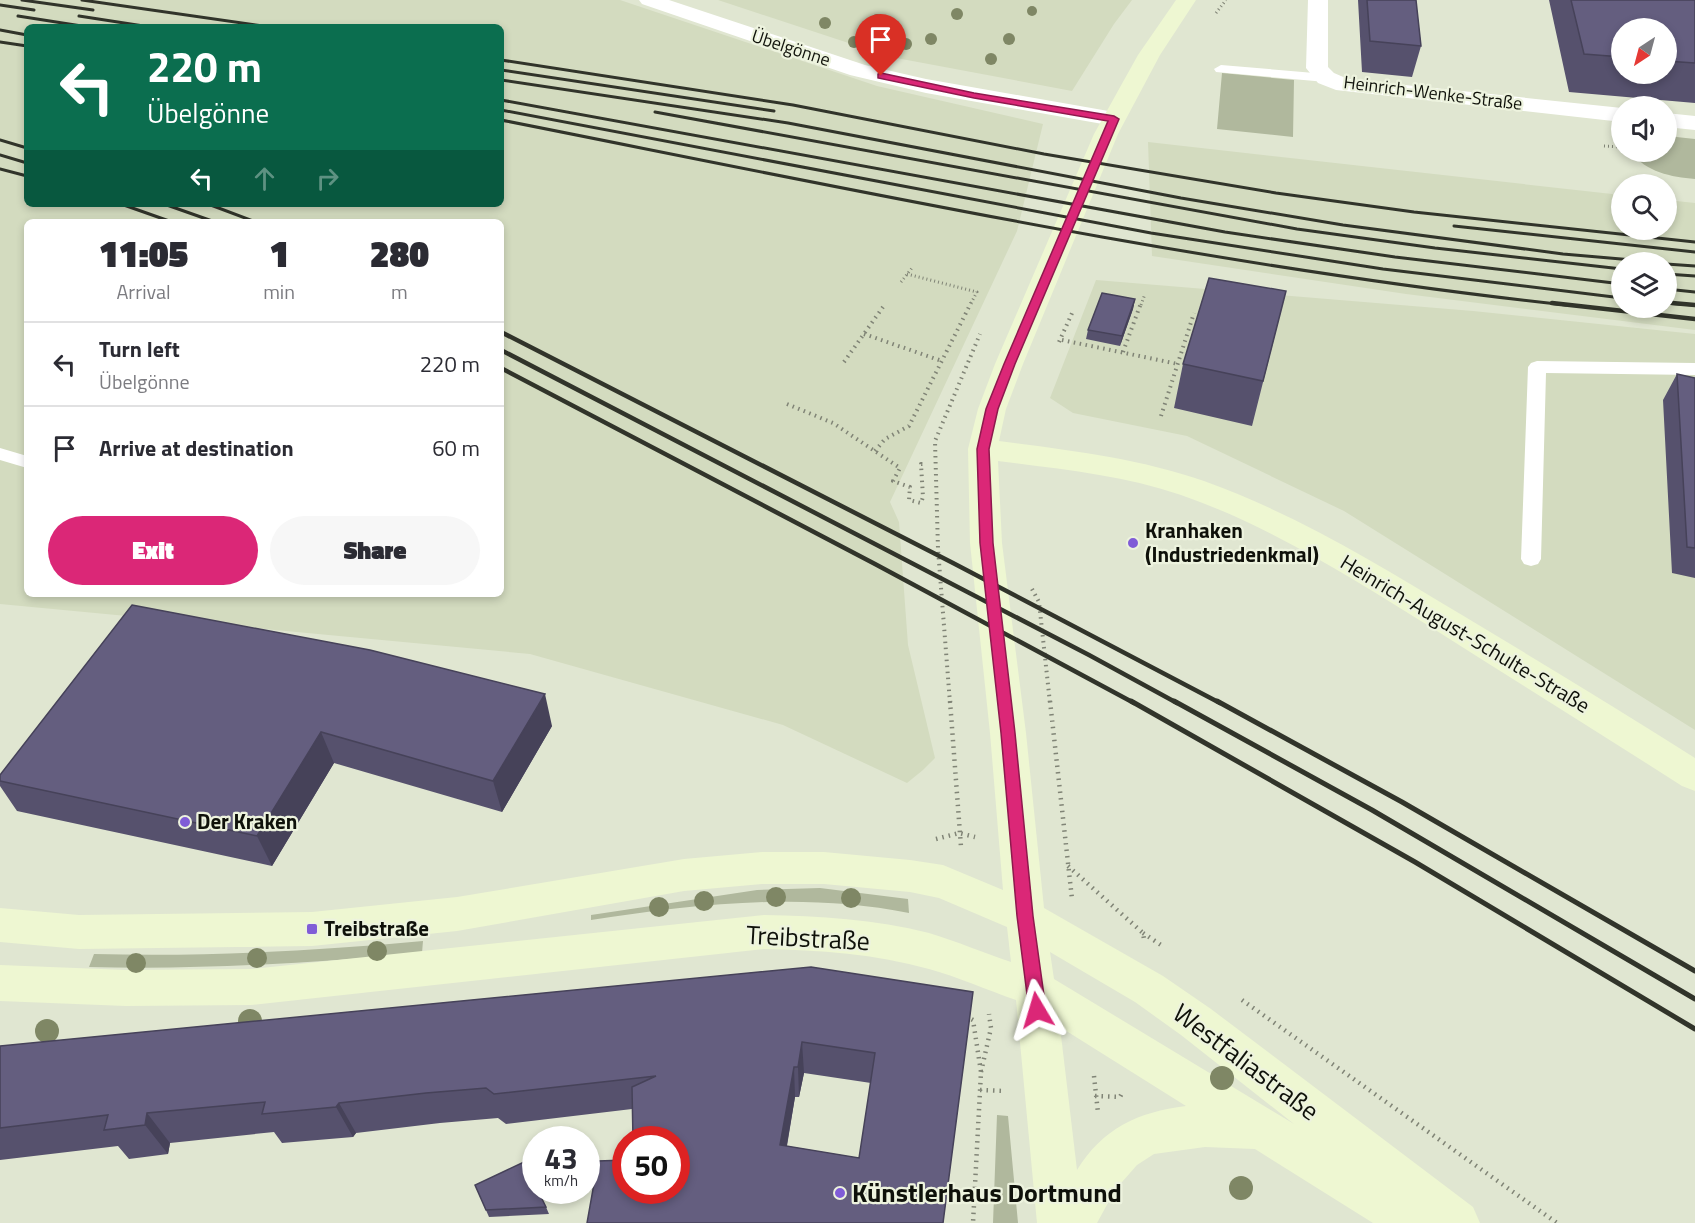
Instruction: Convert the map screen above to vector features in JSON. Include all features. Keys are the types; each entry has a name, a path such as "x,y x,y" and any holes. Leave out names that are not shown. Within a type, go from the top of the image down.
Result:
{"main road":[{"path":"1060,1223 986,543 983,449 992,409 1009,364 1114,119 1149,55 1186,0"},
{"name":"Heinrich-August-Schulte-Straße","path":"983,449 1126,472 1191,488 1246,509 1308,540 1411,599 1695,776"},
{"path":"0,926 80,932 312,929 457,914 684,875 762,867 824,867 910,876 943,882 1025,916"},
{"path":"527,903 528,956"},
{"name":"Westfaliastraße","path":"1025,916 1149,989 1196,1022 1457,1223"},
{"name":"Treibstraße","path":"0,983 78,988 240,987 764,932 819,933 886,942 929,951 1035,989"},
{"name":"Westfaliastraße","path":"1035,989 1415,1223"},
{"path":"1072,1223 1108,1164 1122,1149 1146,1135 1181,1128 1258,1128"}],"street":[{"name":"Übelgönne","path":"649,0 858,70 974,96 1114,119"},
{"name":"Heinrich-Wenke-Straße","path":"1318,0 1317,68 1326,78 1344,85 1611,114"},
{"path":"1677,121 1695,123"}],"lane":[{"path":"1221,69 1326,78"},
{"path":"1531,558 1537,367 1695,369"},
{"path":"1,454 24,461"}],"path":[{"path":"901,282 912,268"},
{"path":"875,451 885,439 909,426 977,292 907,274"},
{"path":"1123,352 1145,294"},
{"path":"844,362 883,307"},
{"path":"1161,416 1194,313"},
{"path":"864,334 942,361"},
{"path":"1062,340 1178,364"},
{"path":"787,404 833,423 900,468 893,481 910,487 909,500 921,503 923,497 921,464 924,464"},
{"path":"1039,602 1069,866"},
{"path":"1143,933 1172,953"},
{"name":"Westfaliastraße","path":"1240,999 1557,1223"},
{"path":"963,1014 974,1020 981,1072 972,1223"}],"shaded area":[{"path":"0,0 620,0 877,86 1043,124 1017,231 890,502 899,522 908,645 935,758 907,783 783,725 530,654 0,604"},
{"path":"718,0 1132,0 1114,24 1072,91 891,57"},
{"path":"1222,73 1294,80 1293,137 1217,129"},
{"path":"1677,137 1695,139 1695,179 1667,174 1641,162 1677,162"},
{"path":"1148,142 1611,194 1611,240 1677,240 1677,201 1695,203 1695,330 1406,294 1152,256"},
{"path":"1096,280 1473,311 1695,334 1695,730 1344,511 1187,436 1073,413 1050,398"},
{"path":"820,888 908,899 909,913 830,903 790,902 711,905 591,920 591,915 757,890"},
{"path":"423,941 422,953 380,957 214,967 89,967 94,954 176,955 259,952"},
{"path":"997,1115 1008,1116 1018,1223 993,1223"}],"building":[{"path":"1367,0 1416,0 1421,46 1370,41"},
{"path":"1571,0 1695,0 1695,63 1677,62 1677,18 1611,18 1611,56 1584,54"},
{"path":"1209,278 1286,291 1263,381 1183,364"},
{"path":"1102,293 1135,299 1122,336 1088,330"},
{"path":"1677,374 1695,378 1695,548 1687,547"},
{"path":"132,605 370,650 545,694 493,781 321,732 257,836 0,781 0,775"},
{"path":"811,967 973,992 943,1223 587,1223 590,1204 600,1204 600,1161 612,1160 612,1204 690,1204 690,1126 633,1126 632,1087 656,1076 494,1094 486,1088 426,1093 339,1103 336,1107 262,1114 265,1102 147,1113 145,1125 104,1130 108,1115 0,1128 0,1046","holes":["802,1042 875,1053 859,1158 780,1145 794,1067 798,1067"]},
{"path":"522,1163 522,1204 544,1204 546,1207 486,1210 475,1185"}],"railway":[{"path":"22,0 93,10"},
{"path":"82,0 249,24"},
{"path":"0,5 34,10"},
{"path":"18,16 69,24"},
{"path":"79,16 131,24"},
{"path":"0,30 24,34"},
{"path":"0,42 24,46"},
{"path":"504,60 793,105 1044,154 1276,193 1414,212 1695,242"},
{"path":"504,70 774,111"},
{"path":"504,80 788,123 1181,198 1343,225 1611,258"},
{"path":"504,101 1225,232 1395,257 1611,283"},
{"path":"504,111 1151,233 1383,269 1611,297"},
{"path":"655,112 1297,229 1435,248 1611,268"},
{"path":"504,121 898,199 1164,248 1432,289 1566,305"},
{"path":"0,140 24,147"},
{"path":"0,155 24,162"},
{"path":"0,169 24,175"},
{"path":"130,207 164,219"},
{"path":"172,207 206,219"},
{"path":"216,207 248,219"},
{"path":"1454,226 1695,252"},
{"path":"1677,265 1695,266"},
{"path":"1677,275 1695,276"},
{"path":"1677,290 1695,292"},
{"path":"1552,303 1695,319"},
{"path":"1677,303 1695,305"},
{"path":"1677,304 1694,305"},
{"path":"504,334 953,563 1220,703"},
{"path":"504,352 1089,655 1177,703"},
{"path":"504,370 1134,703"},
{"path":"1131,701 1415,862 1695,1029"},
{"path":"1174,701 1372,810 1695,999"},
{"path":"1217,701 1402,802 1695,971"}],"place":[{"name":"Kranhaken (Industriedenkmal)","path":"1133,543"},
{"name":"Der Kraken","path":"185,822"},
{"name":"Treibstraße","path":"312,929"},
{"name":"Künstlerhaus Dortmund","path":"840,1193"}],"route":[{"path":"881,76 974,96 1114,119 1009,364 992,409 983,449 986,543 1037,1010"}]}
